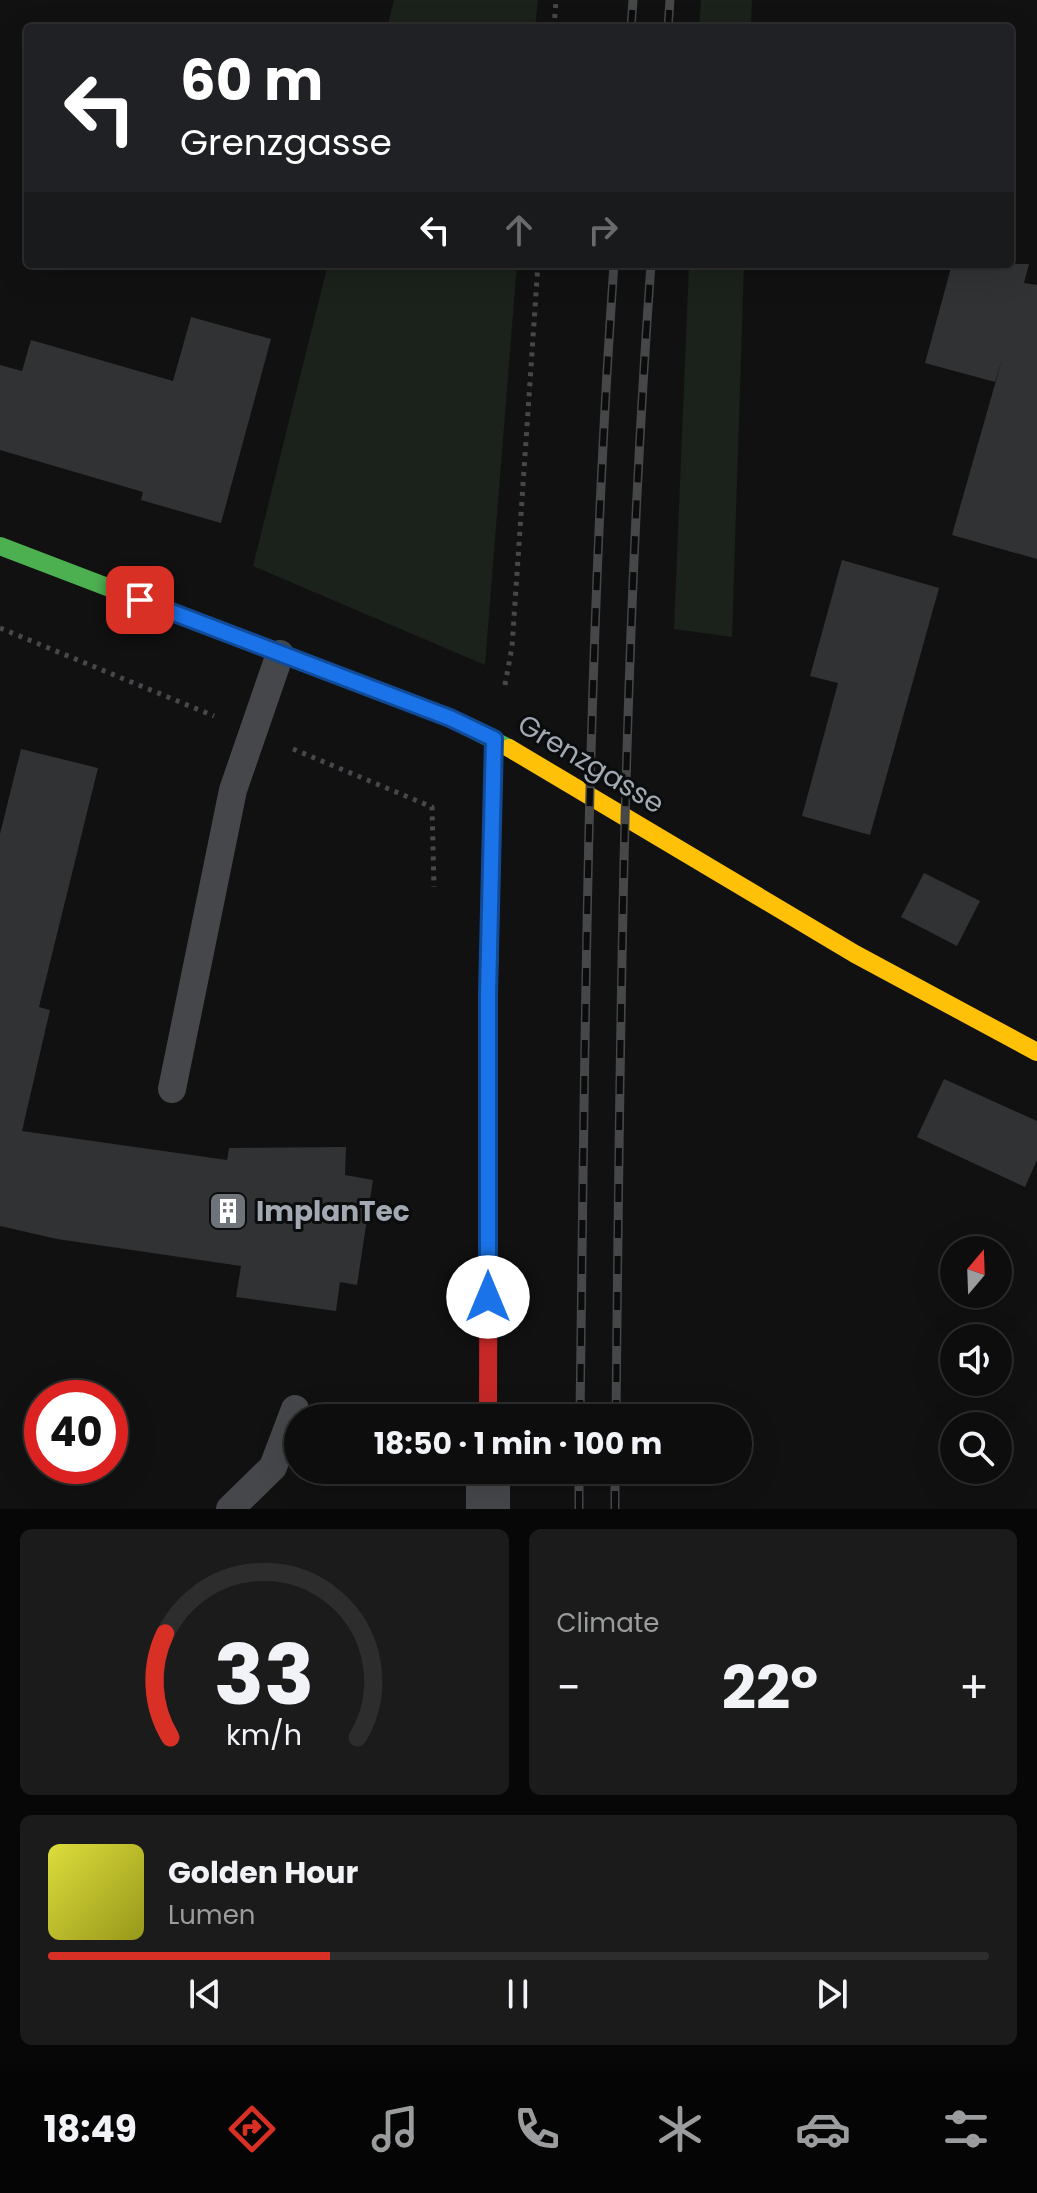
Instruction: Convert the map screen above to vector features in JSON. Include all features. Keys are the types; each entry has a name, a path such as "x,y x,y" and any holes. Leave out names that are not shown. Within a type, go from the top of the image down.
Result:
{"street":[{"name":"Grenzgasse","path":"0,546 450,718 494,739 855,954 1037,1052"},
{"path":"488,1404 488,994 494,739"},
{"path":"488,1484 488,1509"}],"lane":[{"path":"172,1089 233,790 280,654"},
{"path":"230,1509 273,1467 284,1438"}],"path":[{"path":"554,24 556,0"},
{"path":"494,739 512,647 538,268"},
{"path":"0,628 432,807 434,899"}],"shaded area":[{"path":"394,0 538,0 535,24 388,24"},
{"path":"701,0 752,0 751,24 699,24"},
{"path":"327,268 517,268 485,665 253,566"},
{"path":"689,268 744,268 732,637 674,629"}],"building":[{"path":"1014,264 1029,264 1024,283 1037,285 1037,559 952,535 1003,356 995,382 925,363 951,268 1014,268"},
{"path":"191,317 271,339 221,523 141,500 143,492 0,450 0,365 22,371 31,340 173,381"},
{"path":"842,560 939,588 870,835 802,816 838,683 810,676"},
{"path":"21,749 98,768 39,1007 50,1010 22,1131 227,1160 229,1148 346,1147 345,1175 373,1180 357,1285 340,1282 336,1311 236,1297 241,1266 57,1239 0,1226 0,834"},
{"path":"924,873 980,901 957,946 901,917"},
{"path":"944,1079 1037,1121 1037,1160 1025,1187 917,1137"}],"railway":[{"path":"631,24 633,0"},
{"path":"668,24 670,0"},
{"path":"580,1404 593,696 614,268"},
{"path":"616,1404 621,985 629,696 651,268"},
{"path":"579,1484 579,1509"},
{"path":"615,1484 615,1509"}],"traffic: fast":[{"path":"0,546 450,718 509,748"}],"traffic: slow":[{"path":"489,970 494,739"},
{"path":"509,748 855,954 1037,1052"}],"traffic: jam":[{"path":"488,1404 489,970"}],"place":[{"name":"ImplanTec","path":"228,1211"}],"route":[{"path":"140,600 450,718 494,739 488,994 488,1297"}]}
